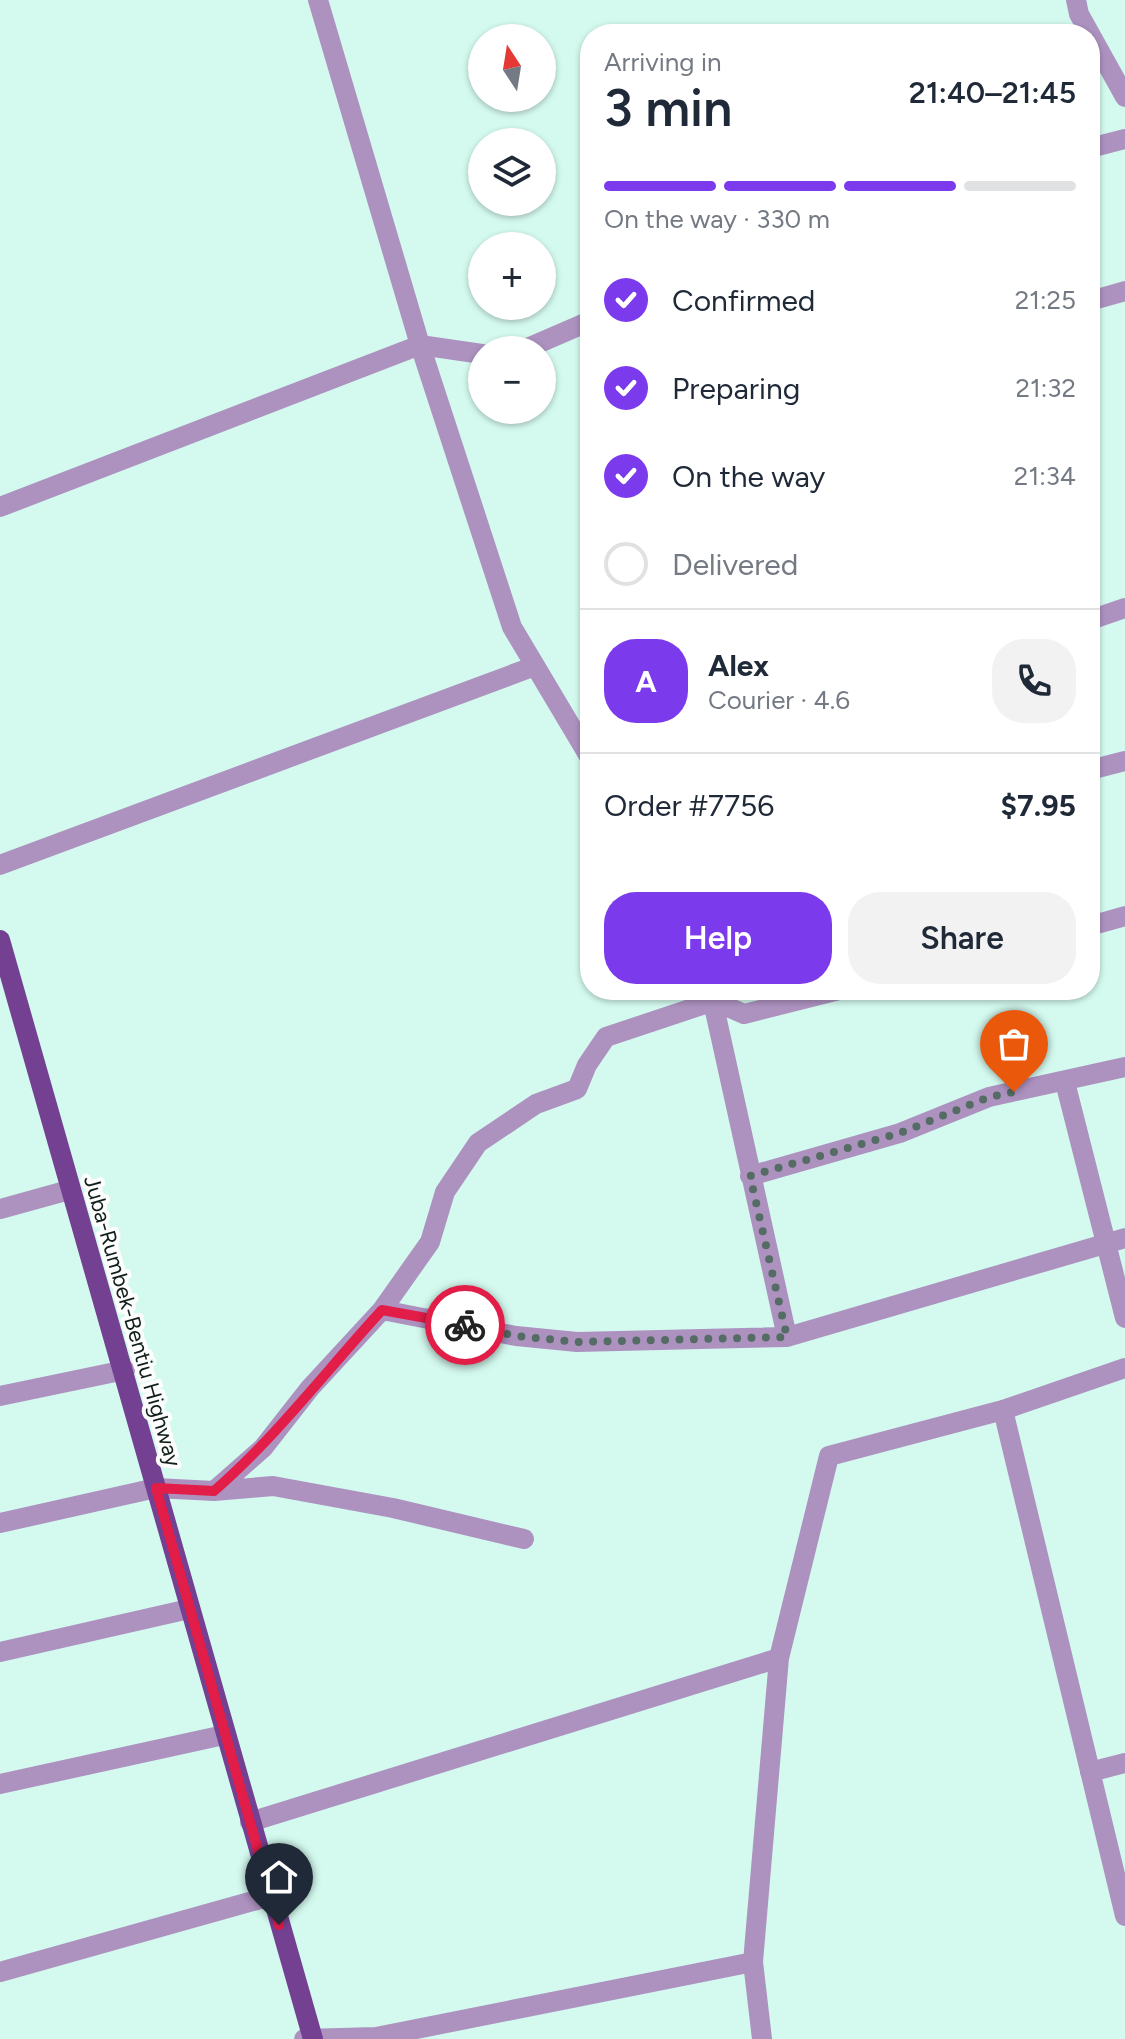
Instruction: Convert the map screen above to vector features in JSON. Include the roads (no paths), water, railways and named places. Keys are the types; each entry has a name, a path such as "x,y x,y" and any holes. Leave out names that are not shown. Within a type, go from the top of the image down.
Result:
{"main road":[{"name":"Juba-Rumbek-Bentiu Highway","path":"0,940 69,1190 125,1370 310,2038"}],"street":[{"path":"318,0 420,345 512,627 580,741"},
{"path":"1076,0 1079,14 1086,24"},
{"path":"1100,42 1120,69 1125,97"},
{"path":"1100,145 1125,139"},
{"path":"1100,298 1125,291"},
{"path":"555,336 580,325"},
{"path":"0,507 420,345 468,352"},
{"path":"1100,617 1125,608"},
{"path":"0,865 535,666"},
{"path":"1100,767 1125,761"},
{"path":"1100,923 1125,916"},
{"path":"214,1491 263,1448 310,1388 382,1310 430,1242 445,1192 478,1143 536,1104 577,1089 587,1065 606,1037 702,1000"},
{"path":"713,1000 787,1337"},
{"path":"719,1000 744,1014 799,1000"},
{"path":"750,1176 900,1133 989,1097 1125,1067"},
{"path":"1065,1082 1115,1239 1125,1318"},
{"path":"0,1209 69,1190"},
{"path":"382,1310 516,1336 577,1342 787,1337 1115,1239"},
{"path":"762,2039 753,1962 779,1658 829,1456 1003,1410 1125,1368"},
{"path":"0,1396 125,1370"},
{"path":"1003,1410 1125,1916"},
{"path":"0,1523 156,1488 214,1491 273,1486 393,1508 524,1539"},
{"path":"0,1652 189,1609"},
{"path":"250,1822 779,1658"},
{"path":"0,1784 224,1735"},
{"path":"1090,1772 1125,1763"},
{"path":"0,1972 271,1896"},
{"path":"310,2038 376,2037 753,1962"}]}
